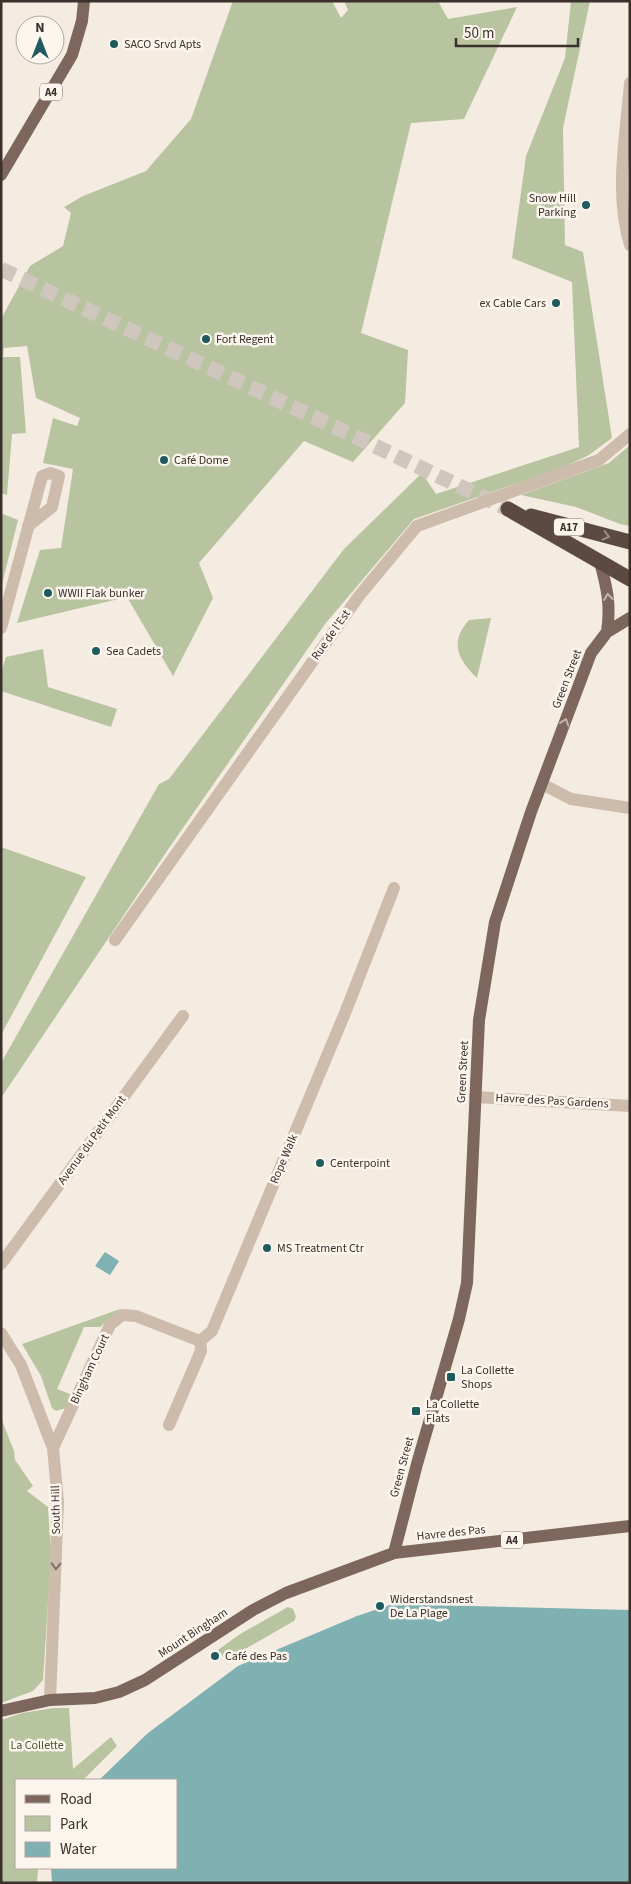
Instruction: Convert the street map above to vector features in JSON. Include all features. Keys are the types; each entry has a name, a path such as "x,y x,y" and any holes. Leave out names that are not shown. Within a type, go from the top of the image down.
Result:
{"highway":[{"name":"A17","path":"630,542 572,528 508,509 630,579"}],"main road":[{"name":"A4","path":"1,175 72,55 82,22 84,1"},
{"path":"600,562 606,584 610,612 607,632"},
{"name":"Green Street","path":"394,1553 417,1464 459,1320 467,1283 479,1020 495,922 531,812 591,653 607,632 630,618"},
{"name":"Havre des Pas","path":"394,1553 630,1526"},
{"name":"Mount Bingham","path":"1,1711 50,1700 95,1698 119,1692 145,1680 253,1610 286,1593 394,1553"}],"street":[{"path":"630,83 625,229 630,245"},
{"name":"Rue de l'Est","path":"115,940 359,596 417,526 599,460 627,437"},
{"path":"1,628 28,526"},
{"path":"542,784 571,799 630,808"},
{"name":"Rope Walk","path":"200,1340 212,1331 345,1013 394,888"},
{"name":"Avenue du Petit Mont","path":"1,1264 183,1016"},
{"name":"Havre des Pas Gardens","path":"475,1097 630,1106"},
{"name":"Bingham Court","path":"53,1448 110,1325 122,1315 136,1316 200,1340"},
{"name":"South Hill","path":"1,1333 21,1365 53,1448 58,1502 50,1700"},
{"path":"169,1425 201,1351 200,1340"}],"green space":[{"name":"Fort Regent","path":"233,1 332,1 341,18 348,10 344,1 438,1 448,19 517,7 464,119 411,123 361,333 408,350 405,403 353,462 304,441 199,563 213,598 173,676 127,597 17,623 40,550 61,548 73,469 43,463 53,418 77,426 80,418 36,398 27,346 4,348 3,357 20,357 26,433 12,434 7,495 1,493 1,319 30,266 63,246 71,213 64,207 83,196 146,171 191,119"},
{"path":"571,1 590,1 563,128 565,245 583,252 612,438 589,455 564,467 414,519 325,624 169,848 1,1098 1,1063 159,784 169,779 344,549 422,473 436,494 579,447 572,282 512,258 526,156 565,58"},
{"path":"629,446 630,526 576,507 521,495 609,463"},
{"path":"3,514 18,520 1,588 1,520"},
{"path":"491,618 477,678 465,664 458,651 459,636 469,620"},
{"path":"43,649 48,687 117,709 111,727 1,691 1,673 6,657"},
{"path":"1,847 86,877 1,1035"},
{"path":"120,1309 100,1327 84,1327 57,1389 70,1394 66,1408 56,1411 52,1408 41,1376 22,1344"},
{"path":"1,1418 14,1451 15,1460 33,1486 27,1491 48,1507 51,1556 43,1680 33,1691 1,1703"},
{"path":"288,1607 293,1609 296,1617 294,1621 226,1660 218,1650 240,1634"},
{"name":"La Collette","path":"54,1708 69,1708 73,1769 111,1737 117,1746 84,1779 15,1779 15,1869 38,1869 37,1883 1,1883 1,1720 22,1713"}],"water":[{"path":"105,1252 119,1261 110,1275 95,1266"},
{"path":"393,1604 630,1610 630,1883 52,1883 51,1869 178,1869 178,1779 100,1779 148,1733 238,1666 357,1616"}],"tunnel":[{"path":"1,269 508,509"}],"place":[{"name":"SACO Srvd Apts","path":"114,44"},
{"name":"Snow Hill Parking","path":"586,205"},
{"name":"ex Cable Cars","path":"556,303"},
{"name":"Fort Regent","path":"206,339"},
{"name":"Café Dome","path":"164,460"},
{"name":"WWII Flak bunker","path":"48,593"},
{"name":"Sea Cadets","path":"96,651"},
{"name":"Centerpoint","path":"320,1163"},
{"name":"MS Treatment Ctr","path":"267,1248"},
{"name":"La Collette Shops","path":"451,1377"},
{"name":"La Collette Flats","path":"416,1411"},
{"name":"Widerstandsnest De La Plage","path":"380,1606"},
{"name":"Café des Pas","path":"215,1656"}]}
